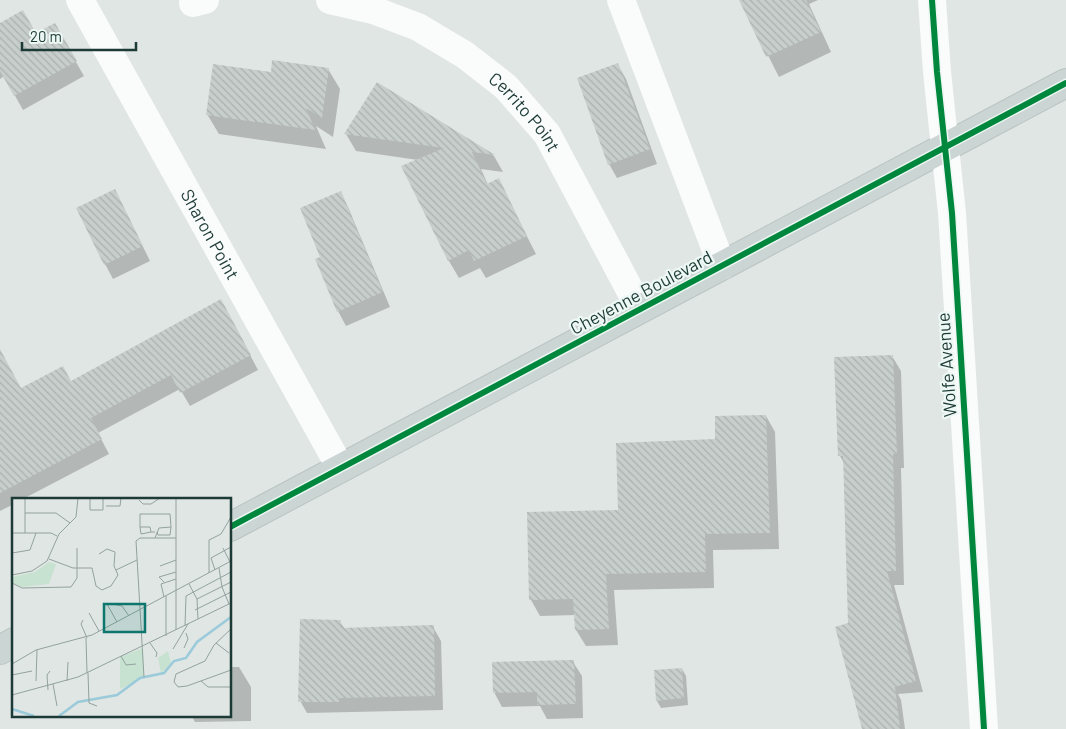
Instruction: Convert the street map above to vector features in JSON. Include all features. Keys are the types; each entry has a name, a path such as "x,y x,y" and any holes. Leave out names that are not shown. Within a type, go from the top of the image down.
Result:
{"main road":[{"name":"Cheyenne Boulevard","path":"231,526 1066,83"},
{"path":"0,650 12,643"}],"street":[{"name":"Sharon Point","path":"80,0 340,468"},
{"name":"Cerrito Point","path":"330,0 372,10 418,27 465,55 506,87 547,134 640,309"},
{"path":"621,0 722,266"},
{"name":"Wolfe Avenue","path":"932,0 952,213 984,729"}],"building":[{"path":"739,0 806,0 821,32 766,57"},
{"path":"23,10 36,33 55,23 77,61 14,96 0,71 0,23"},
{"path":"272,60 329,68 322,118 306,108 315,130 206,115 213,64 271,72"},
{"path":"618,63 650,149 608,165 577,78"},
{"path":"377,82 495,155 472,152 487,184 499,178 527,236 474,261 469,250 448,261 401,166 444,148 344,134"},
{"path":"115,189 143,246 104,265 76,208"},
{"path":"341,191 383,292 337,312 315,259 320,257 300,208"},
{"path":"221,299 251,355 180,393 171,375 91,418 102,439 0,493 0,349 21,388 63,366 71,381"},
{"path":"893,355 897,453 893,454 896,571 887,571 916,681 895,687 900,729 862,729 835,627 848,623 843,456 838,456 834,357"},
{"path":"766,415 770,533 705,534 706,572 606,574 609,629 575,630 573,599 529,600 527,512 618,510 616,443 715,439 715,416"},
{"path":"300,619 341,620 341,628 434,625 435,696 339,698 339,702 298,702"},
{"path":"574,660 576,704 537,705 537,692 493,693 492,662"},
{"path":"682,668 684,698 656,701 654,670"}],"cycle path":[{"path":"932,0 937,72 952,213 984,729"},
{"path":"231,526 1066,83"}]}
